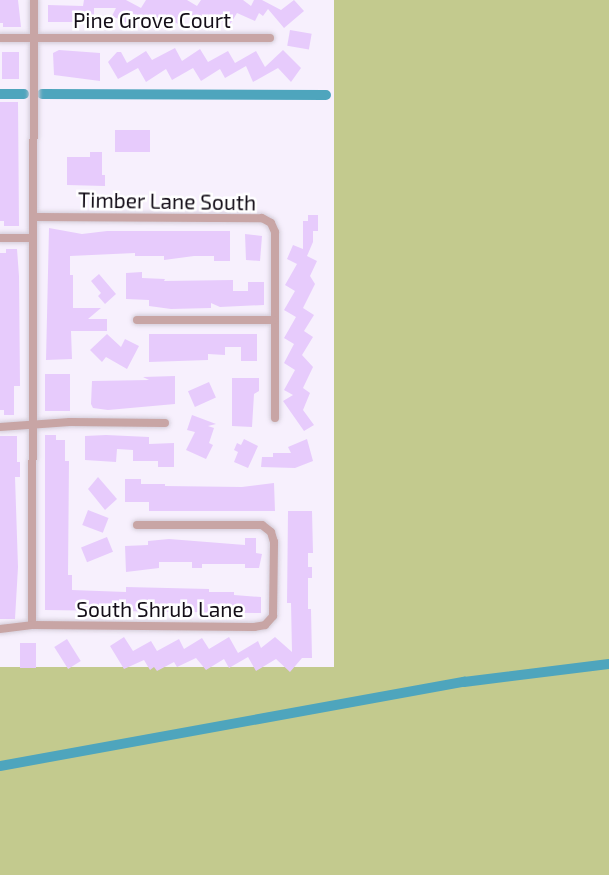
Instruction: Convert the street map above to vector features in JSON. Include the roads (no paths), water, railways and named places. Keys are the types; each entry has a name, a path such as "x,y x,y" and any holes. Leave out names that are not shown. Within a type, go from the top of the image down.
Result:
{"street":[{"path":"0,629 32,625 34,0"},
{"name":"Pine Grove Court","path":"0,38 270,38"},
{"name":"Timber Lane South","path":"34,217 262,218 271,223 275,232 275,418"},
{"path":"0,238 33,238"},
{"path":"137,320 274,320"},
{"path":"0,426 69,422 165,423"},
{"name":"South Shrub Lane","path":"32,625 254,626 265,625 273,616 274,542 271,532 262,525 137,524"}],"waterway":[{"path":"0,94 24,94"},
{"path":"42,94 326,95"},
{"path":"0,766 464,682 609,664"}]}
